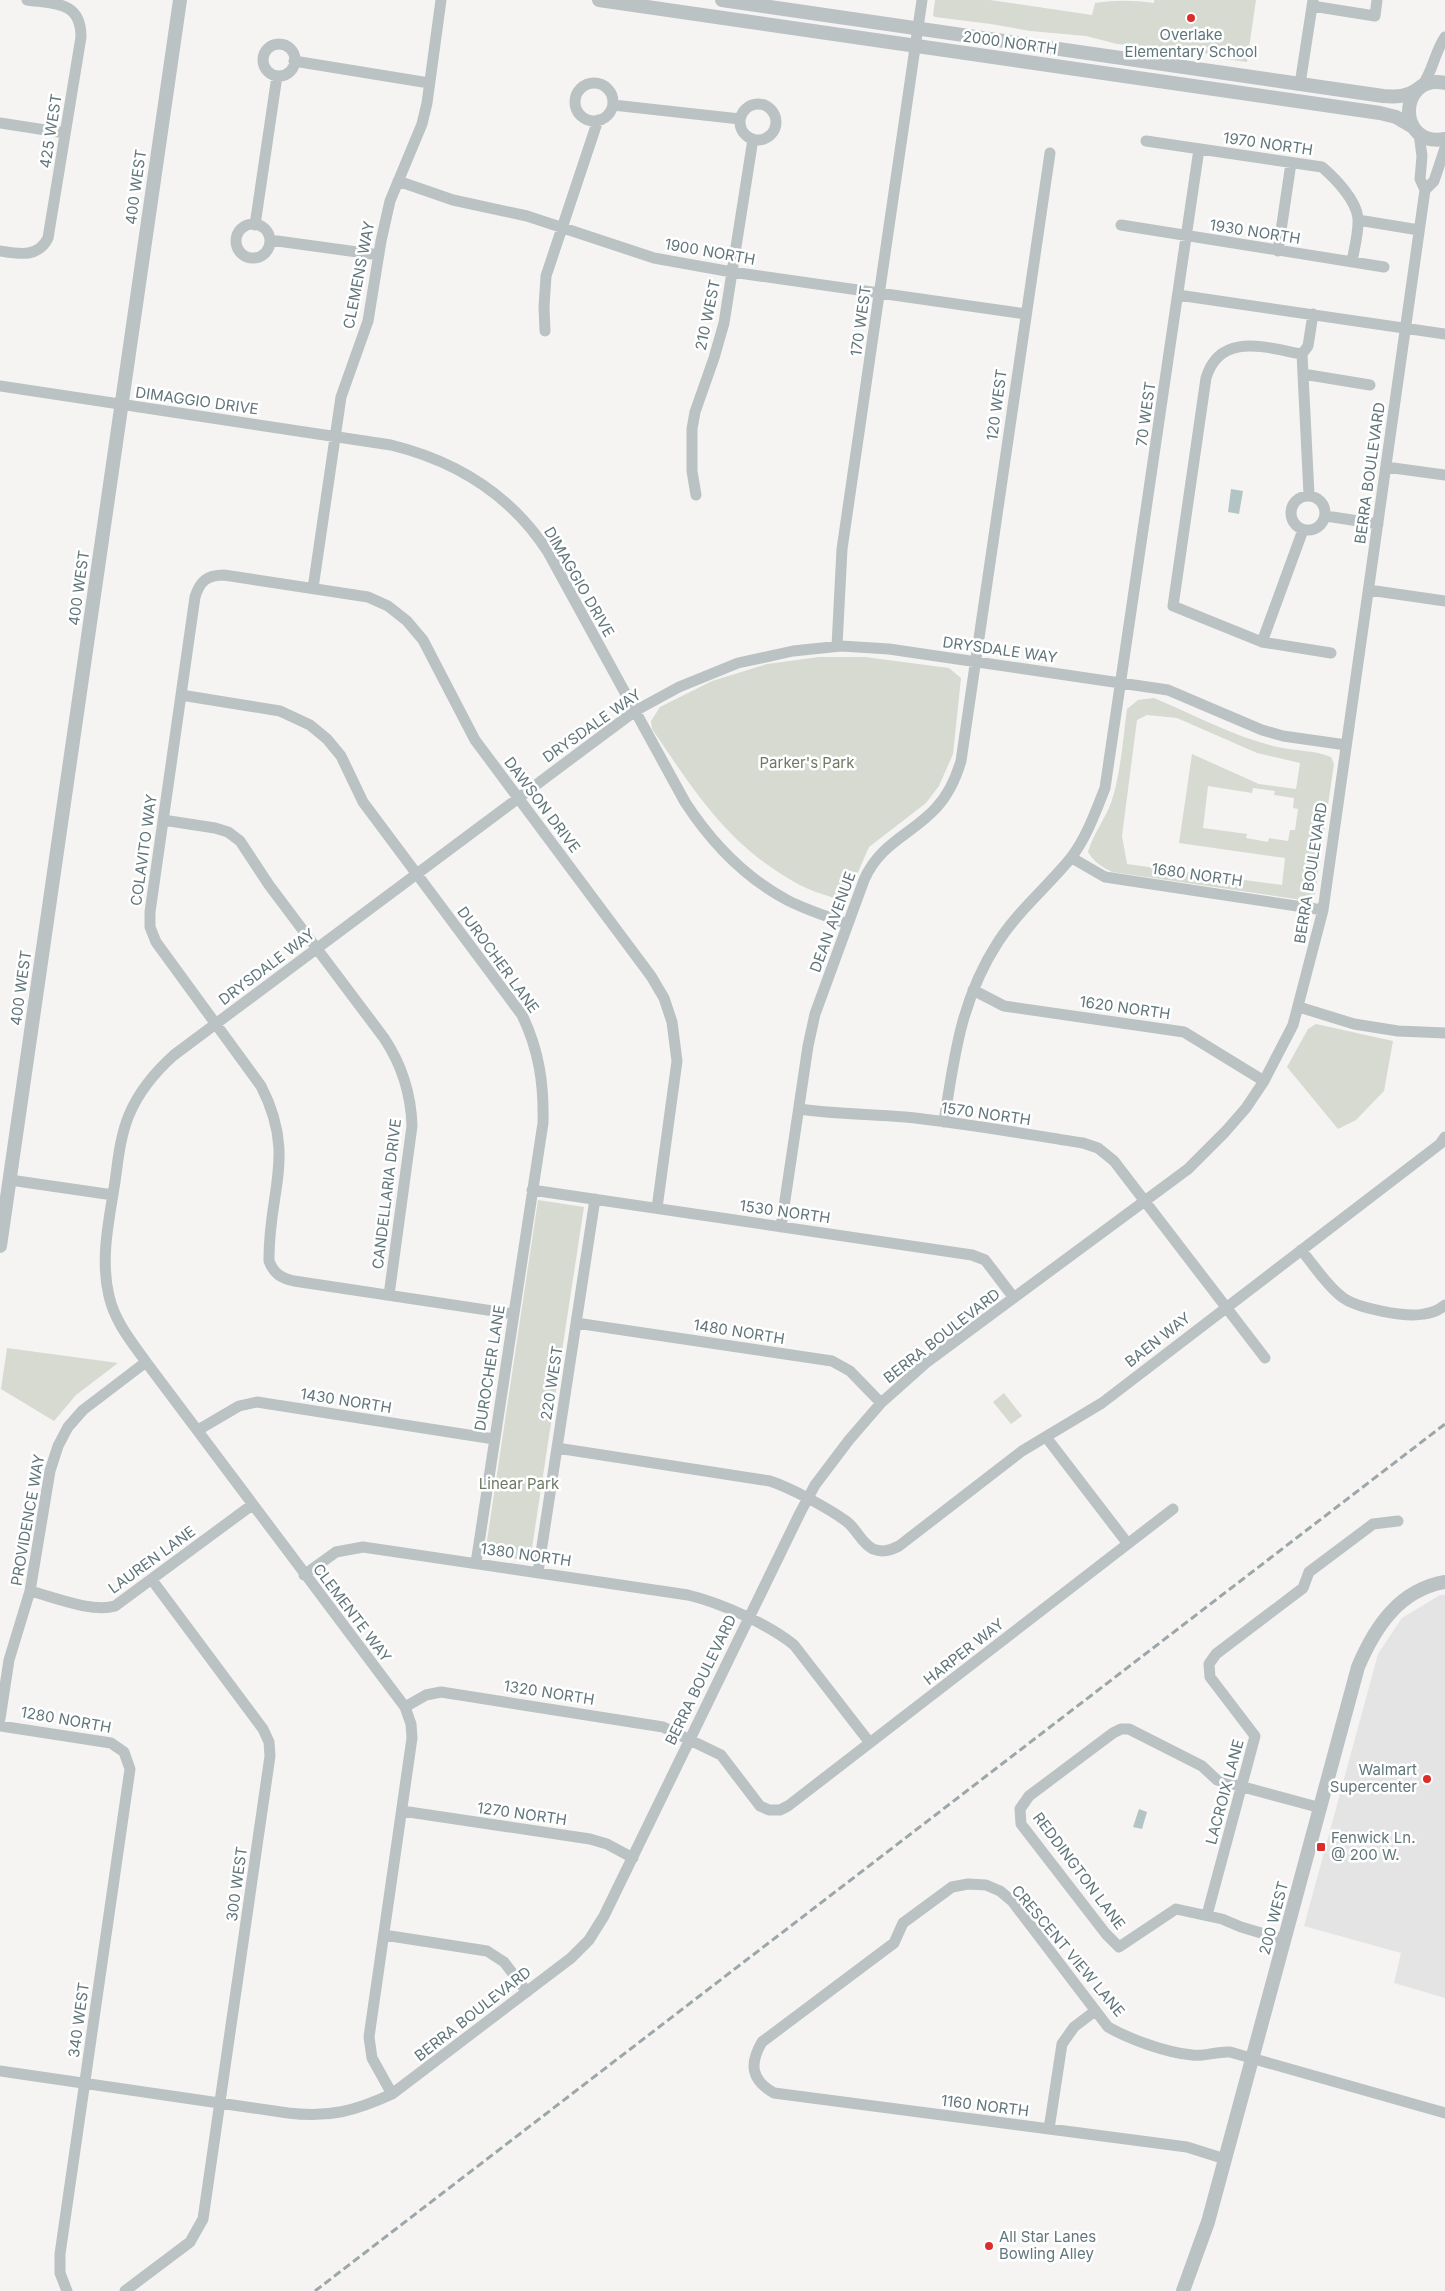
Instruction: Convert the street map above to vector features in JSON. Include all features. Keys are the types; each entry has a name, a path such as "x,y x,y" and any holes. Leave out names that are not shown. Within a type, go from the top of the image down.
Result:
{"street":[{"name":"425 WEST","path":"0,251 31,254 41,249 51,231 81,37 81,26 72,10 62,5 27,0"},
{"name":"400 WEST","path":"0,1246 180,0"},
{"name":"CLEMENS WAY","path":"313,588 341,397 368,321 378,255 390,201 422,124 441,0"},
{"name":"2000 NORTH","path":"599,0 1380,113 1396,117 1435,140 1445,139"},
{"name":"2000 NORTH","path":"722,0 1392,97 1411,94 1420,88 1436,82 1445,83"},
{"name":"170 WEST","path":"837,646 842,549 922,0"},
{"path":"1300,84 1313,3 1375,16 1377,0"},
{"path":"1416,130 1409,120 1409,103 1431,74 1440,45 1445,37"},
{"path":"278,45 286,47 292,53 294,61 289,72 277,76 269,73 264,66 265,54 270,47 278,45"},
{"path":"294,61 429,83"},
{"path":"255,224 277,76"},
{"path":"591,83 603,85 611,94 613,105 608,115 598,120 586,119 578,111 576,99 581,89 591,83"},
{"path":"755,104 766,106 774,115 773,131 764,138 753,139 741,129 740,119 745,109 755,104"},
{"path":"613,105 740,119"},
{"path":"545,331 544,288 546,276 598,120"},
{"path":"0,124 65,133"},
{"name":"BERRA BOULEVARD","path":"0,2070 288,2113 320,2116 351,2111 392,2094 527,1992 570,1958 589,1940 604,1916 807,1499 849,1440 881,1403 927,1362 1188,1168 1246,1108 1264,1081 1293,1025 1323,910 1425,190 1420,179 1422,156 1416,130"},
{"name":"210 WEST","path":"696,496 692,471 692,429 695,412 720,339 753,139"},
{"name":"1970 NORTH","path":"1146,142 1322,167 1331,174 1355,206 1358,220"},
{"name":"BERRA BOULEVARD","path":"1425,190 1434,181 1445,148"},
{"name":"70 WEST","path":"944,1122 959,1029 973,990 986,962 1016,918 1072,858 1088,829 1105,788 1122,683 1199,149"},
{"name":"120 WEST","path":"975,661 1050,153"},
{"path":"1278,251 1291,163"},
{"name":"1900 NORTH","path":"398,181 446,198 527,216 654,258 732,272 1026,314"},
{"path":"1352,262 1358,220 1419,230"},
{"path":"255,224 264,228 270,240 268,249 262,256 249,258 241,253 236,240 239,232 246,226 255,224"},
{"name":"1930 NORTH","path":"1121,225 1384,267"},
{"path":"270,240 378,255"},
{"path":"1178,295 1445,334"},
{"path":"1309,495 1302,354 1308,346 1313,314"},
{"path":"1302,354 1251,346 1236,347 1222,354 1208,370 1173,606 1262,642 1331,653"},
{"path":"1303,374 1370,385"},
{"name":"DIMAGGIO DRIVE","path":"0,386 391,445 437,459 467,474 508,504 530,526 548,552 685,802 705,832 723,852 755,879 778,895 802,907 847,924"},
{"path":"1386,466 1445,474"},
{"path":"1309,495 1322,502 1326,516 1318,528 1303,530 1292,521 1290,514 1295,500 1309,495"},
{"path":"1326,516 1378,524"},
{"path":"1262,642 1303,530"},
{"name":"DAWSON DRIVE","path":"205,579 213,575 224,575 368,597 388,606 407,621 423,640 474,740 651,976 668,1010 677,1048 677,1074 657,1208"},
{"name":"COLAVITO WAY","path":"205,579 198,587 195,597 150,912 150,927 156,942 261,1086 271,1109 278,1133 279,1175 268,1250 269,1261 273,1270 282,1278 294,1281 389,1295"},
{"path":"1369,590 1445,601"},
{"name":"DRYSDALE WAY","path":"113,1195 124,1127 141,1092 165,1063 316,948 635,711 679,687 738,663 774,654 837,646 889,649 1168,690 1262,730 1283,736 1346,745"},
{"name":"DEAN AVENUE","path":"781,1227 816,1014 847,924 864,880 876,858 894,841 937,808 954,782 961,761 975,661"},
{"name":"DUROCHER LANE","path":"181,695 280,711 300,719 319,731 342,756 363,802 522,1015 533,1040 540,1067 543,1123 476,1563"},
{"name":"CANDELLARIA DRIVE","path":"163,820 215,828 228,832 240,841 268,885 391,1049 403,1074 410,1100 412,1139 389,1295"},
{"name":"1680 NORTH","path":"1072,858 1105,877 1323,910"},
{"name":"1620 NORTH","path":"973,990 1004,1006 1184,1032 1264,1081"},
{"path":"1299,1007 1354,1024 1398,1031 1445,1033"},
{"name":"1570 NORTH","path":"799,1109 837,1115 944,1122 1090,1145 1109,1156 1265,1358"},
{"name":"BAEN WAY","path":"807,1499 846,1521 864,1542 879,1551 890,1550 899,1546 1022,1452 1102,1403 1440,1144 1445,1137"},
{"path":"10,1180 113,1195"},
{"name":"1530 NORTH","path":"532,1190 972,1255 985,1260 1014,1298"},
{"name":"CLEMENTE WAY","path":"113,1195 104,1256 106,1283 119,1324 304,1575 405,1707 412,1724 412,1738 369,2043 375,2065 392,2094"},
{"name":"220 WEST","path":"538,1572 595,1199"},
{"path":"1302,1250 1334,1290 1347,1300 1362,1307 1416,1315 1430,1313 1445,1305"},
{"path":"389,1295 513,1314"},
{"name":"1480 NORTH","path":"576,1323 832,1361 850,1371 881,1403"},
{"name":"PROVIDENCE WAY","path":"0,1719 9,1660 30,1591 50,1470 62,1437 83,1410 146,1362"},
{"name":"1430 NORTH","path":"198,1430 239,1406 257,1402 494,1439"},
{"path":"1046,1437 1128,1544"},
{"path":"557,1448 754,1477 784,1486 807,1499"},
{"name":"LAUREN LANE","path":"30,1591 92,1607 104,1608 120,1603 252,1505"},
{"name":"HARPER WAY","path":"769,1810 780,1810 788,1806 1173,1509"},
{"name":"LACROIX LANE","path":"1207,1915 1255,1736 1210,1677 1209,1664 1216,1654 1303,1588 1309,1572 1373,1524 1398,1520"},
{"name":"1380 NORTH","path":"304,1575 329,1556 354,1547 372,1547 688,1595 708,1600 783,1636 794,1645 870,1743"},
{"name":"300 WEST","path":"126,2291 190,2242 200,2227 220,2102 270,1749 266,1735 259,1723 152,1580"},
{"name":"200 WEST","path":"1182,2291 1208,2222 1358,1667 1380,1623 1398,1604 1417,1591 1441,1582"},
{"name":"1320 NORTH","path":"405,1707 426,1694 448,1693 655,1724 721,1755 760,1806 769,1810"},
{"name":"1280 NORTH","path":"0,1726 106,1742 116,1745 124,1752"},
{"name":"REDDINGTON LANE","path":"1242,1787 1217,1780 1202,1766 1136,1732 1121,1729 1029,1796 1020,1808 1021,1824 1106,1934 1119,1947 1176,1909 1207,1915 1285,1940"},
{"name":"340 WEST","path":"67,2291 62,2282 59,2264 130,1775 129,1763 124,1752"},
{"path":"1242,1787 1321,1808"},
{"name":"1270 NORTH","path":"402,1811 590,1839 607,1844 633,1858"},
{"name":"CRESCENT VIEW LANE","path":"753,2067 756,2053 762,2042 894,1943 903,1924 952,1887 960,1885 986,1885 1006,1896 1108,2026 1129,2038 1192,2055 1230,2052 1445,2113"},
{"path":"384,1934 487,1951 504,1962 527,1992"},
{"path":"1049,2129 1062,2044 1074,2027 1095,2011"},
{"name":"1160 NORTH","path":"753,2067 756,2078 763,2087 774,2093 1187,2147 1225,2159"}],"shaded area":[{"path":"1231,489 1243,491 1239,514 1228,512"},
{"path":"1440,1595 1445,1595 1445,1998 1394,1983 1401,1953 1304,1926 1378,1654 1402,1618"},
{"path":"1139,1809 1147,1812 1142,1829 1133,1827"}],"green space":[{"path":"935,0 990,0 1092,15 1095,3 1110,1 1154,3 1154,0 1256,0 1247,62 1217,58 1202,52 1156,50 1117,44 1086,36 1030,31 935,17 933,15"},
{"name":"Parker's Park","path":"819,657 865,657 949,668 961,678 953,754 939,786 926,803 869,847 845,902 798,884 773,869 732,835 683,775 652,729 651,721 660,707 712,681 767,664"},
{"path":"1154,698 1230,732 1261,743 1331,757 1334,764 1315,894 1309,899 1302,900 1112,872 1093,859 1088,852 1112,800 1118,778 1127,709 1138,700","holes":["1147,715 1177,718 1257,753 1300,763 1296,789 1259,784 1192,754 1179,843 1285,858 1282,885 1127,864 1122,836 1137,720","1208,786 1252,793 1253,788 1275,791 1274,795 1294,798 1293,808 1298,809 1295,830 1290,830 1288,841 1269,838 1268,842 1246,838 1247,834 1203,828"]},
{"path":"1316,1024 1393,1041 1384,1091 1356,1120 1338,1129 1287,1067 1308,1029"},
{"name":"Linear Park","path":"538,1200 584,1207 530,1561 485,1554"},
{"path":"7,1348 118,1363 76,1395 54,1421 1,1389"},
{"path":"1004,1393 1022,1416 1011,1424 993,1402"}],"railway":[{"path":"315,2291 1445,1424"}],"place":[{"name":"Overlake Elementary School","path":"1191,18"},
{"name":"Walmart Supercenter","path":"1427,1779"},
{"name":"Fenwick Ln. @ 200 W.","path":"1321,1847"},
{"name":"All Star Lanes Bowling Alley","path":"989,2246"}]}
